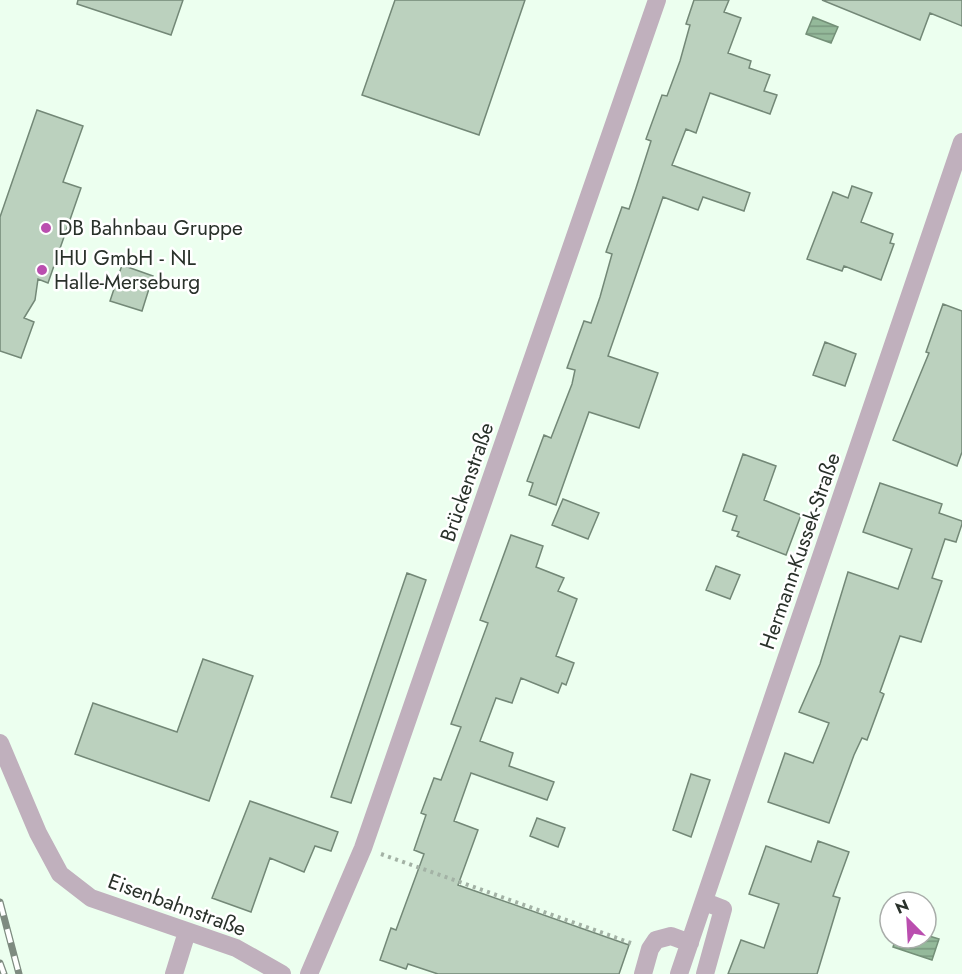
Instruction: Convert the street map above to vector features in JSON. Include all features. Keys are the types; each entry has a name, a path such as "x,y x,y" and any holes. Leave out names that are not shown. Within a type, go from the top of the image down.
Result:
{"street":[{"name":"Brückenstraße","path":"309,974 363,848 657,0"},
{"name":"Hermann-Kussek-Straße","path":"679,974 962,142"},
{"name":"Eisenbahnstraße","path":"0,743 38,833 60,874 91,898 236,948 282,974"},
{"path":"705,903 723,909 705,974"},
{"path":"174,974 188,932"},
{"path":"643,974 650,949 656,940 671,936 690,943"}],"path":[{"path":"363,848 650,949"}],"shaded area":[{"path":"813,17 838,27 831,43 806,34"},
{"path":"902,950 935,950 932,960"}],"building":[{"path":"78,0 183,0 171,35 77,4"},
{"path":"395,0 525,0 479,135 362,95"},
{"path":"694,0 729,0 724,12 741,18 728,53 751,61 749,68 770,75 764,91 777,95 770,114 710,93 696,133 686,129 672,165 750,193 744,211 703,197 698,210 663,197 608,356 658,373 639,428 589,412 556,505 529,495 533,483 527,481 544,435 551,438 572,384 575,370 567,368 584,321 591,323 600,297 612,254 606,252 622,207 629,209 651,141 646,139 662,95 667,96 680,61 690,25 686,24"},
{"path":"822,0 962,0 962,26 930,13 920,40"},
{"path":"37,110 83,126 63,182 81,188 48,283 38,279 35,300 24,318 34,322 21,358 0,351 0,217"},
{"path":"852,186 872,193 861,222 893,234 890,243 894,244 881,280 844,266 842,271 807,259 833,192 848,198"},
{"path":"122,265 153,276 142,311 110,301"},
{"path":"943,304 962,311 962,452 957,466 893,440 929,353 926,352"},
{"path":"825,342 856,354 845,386 813,375"},
{"path":"743,454 776,466 764,500 801,515 786,555 737,536 739,532 732,530 737,516 723,511"},
{"path":"880,483 942,504 939,513 962,521 962,524 956,542 945,539 932,578 942,581 921,642 900,636 880,692 884,694 867,740 862,738 854,755 829,823 768,802 785,753 813,763 829,723 799,712 820,664 848,572 898,589 912,549 863,532"},
{"path":"563,499 599,513 588,539 552,525"},
{"path":"511,535 543,546 536,567 564,578 558,591 577,599 556,656 574,663 566,685 562,683 558,693 521,678 512,703 496,698 480,741 513,753 509,766 554,782 547,800 471,773 454,821 478,830 458,885 629,945 619,974 438,974 408,964 406,969 380,960 391,928 396,930 424,854 414,850 426,815 421,813 434,778 441,780 461,727 451,724 488,623 480,620"},
{"path":"716,566 740,575 730,599 706,590"},
{"path":"407,573 426,580 351,803 331,797"},
{"path":"203,659 253,676 209,801 75,754 93,703 177,732"},
{"path":"691,774 710,780 691,837 673,830"},
{"path":"250,801 338,832 331,851 315,846 304,872 270,858 251,912 212,898"},
{"path":"537,818 565,828 558,847 530,836"},
{"path":"818,841 849,852 833,896 840,898 817,974 728,974 741,940 764,948 779,904 749,894 766,846 811,862"}],"railway":[{"path":"0,902 19,974"},
{"path":"0,963 4,974"}],"place":[{"name":"DB Bahnbau Gruppe","path":"46,228"},
{"name":"IHU GmbH - NL Halle-Merseburg","path":"42,270"}]}
